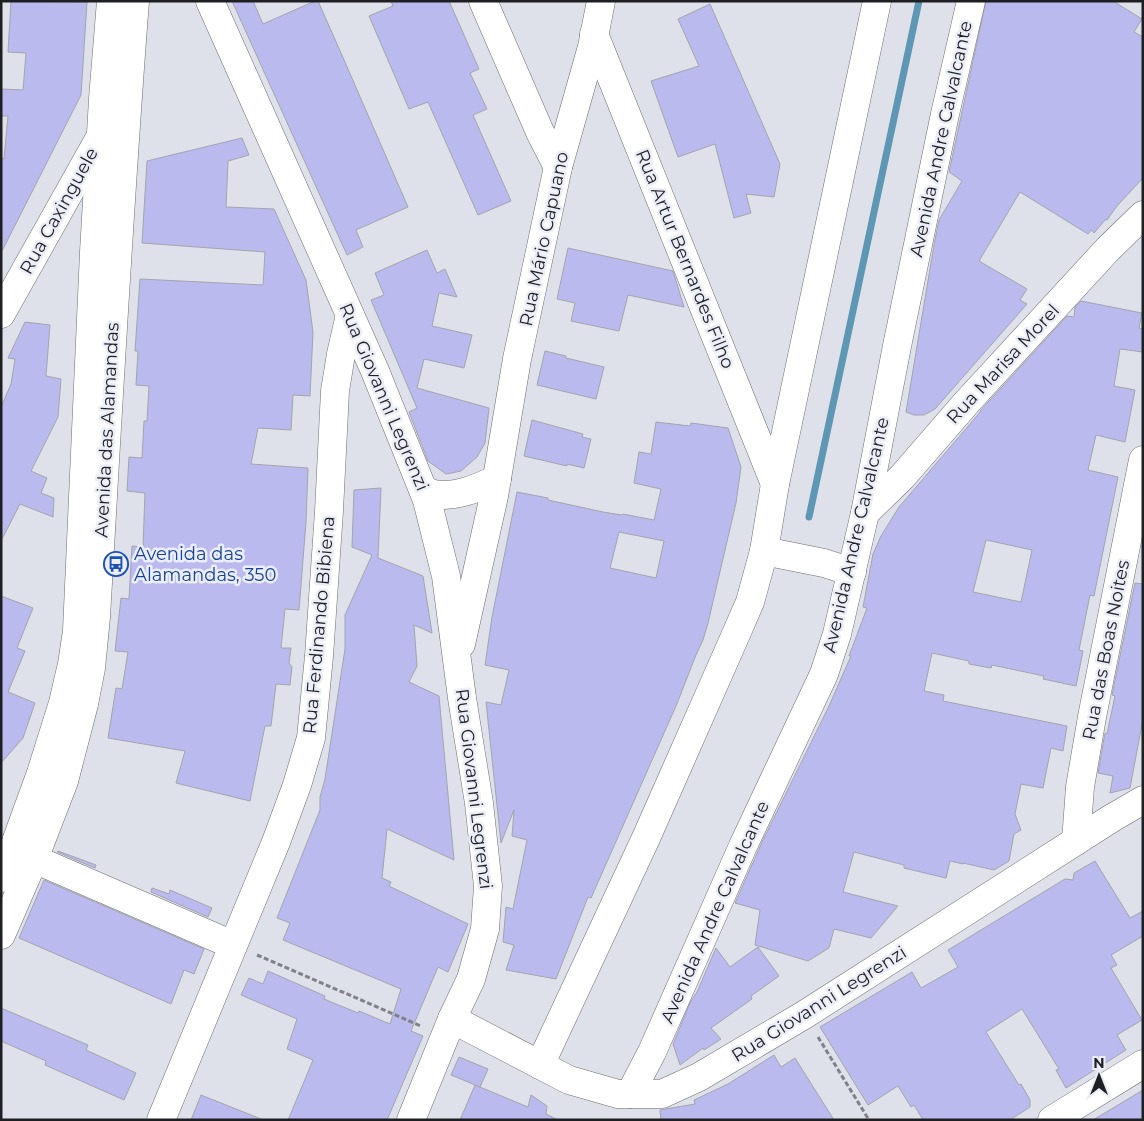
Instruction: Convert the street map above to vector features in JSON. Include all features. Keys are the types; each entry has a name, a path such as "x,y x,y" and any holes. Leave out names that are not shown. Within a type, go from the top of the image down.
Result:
{"street":[{"name":"Avenida das Alamandas","path":"1,878 19,833 63,703 76,639 94,252 111,1"},
{"name":"Avenida das Alamandas","path":"1,934 34,859 64,781 84,704 94,639 126,117 135,1"},
{"name":"Rua Giovanni Legrenzi","path":"194,1 214,11 375,371 427,500 446,576 479,803 488,886 483,937 471,979 449,1027 540,1064 569,1080 618,1094 662,1094 699,1077 804,1015 1143,800"},
{"path":"483,1 540,132 558,167"},
{"name":"Rua Mário Capuano","path":"458,660 497,479 517,359 558,167 592,47 601,1"},
{"path":"540,1064 642,847 750,602 764,551 775,484 877,1"},
{"name":"Avenida Andre Calvalcante","path":"630,1094 652,1052 743,846 824,674 837,634 865,514 940,134 971,1"},
{"name":"Rua Artur Bernardes Filho","path":"594,34 775,484"},
{"path":"102,134 126,117"},
{"name":"Rua Caxinguele","path":"1,314 102,134"},
{"name":"Rua Marisa Morel","path":"865,514 902,477 1108,249 1143,215"},
{"name":"Rua Ferdinando Bibiena","path":"161,1120 276,842 297,785 311,738 319,656 335,391 350,315"},
{"name":"Rua das Boas Noites","path":"1076,841 1080,787 1092,717 1143,460"},
{"path":"423,489 434,494 452,494 467,491 497,479"},
{"path":"764,551 824,563 852,572"},
{"path":"34,859 233,945"},
{"path":"412,1120 449,1027"},
{"path":"1052,1120 1143,1064"}],"path":[{"path":"233,945 449,1027"},
{"path":"804,1015 868,1120"}],"building":[{"path":"11,1 87,2 81,95 1,253 1,158 4,159 8,116 1,116 1,89 23,90 26,53 8,52"},
{"path":"232,1 253,1 263,24 318,1 408,207 356,230 363,247 347,255"},
{"path":"391,1 449,1 479,69 470,73 487,109 473,115 511,201 478,215 428,102 409,109 369,16 393,6"},
{"path":"986,1 1113,1 1142,19 1134,32 1143,37 1143,178 1117,206 1107,220 1094,233 1091,230 1088,234 1020,192 979,261 1027,289 1020,300 1027,304 935,409 924,415 914,415 906,412 934,245 939,220 962,181 949,172"},
{"path":"710,4 780,164 774,197 746,194 751,213 734,218 715,144 678,157 651,81 699,66 678,19"},
{"path":"242,138 249,155 228,161 226,207 274,209 306,280 313,332 310,396 293,395 291,430 258,428 251,464 308,468 299,610 285,609 281,648 291,648 289,663 292,667 290,685 276,684 271,726 265,726 250,801 176,783 185,751 108,738 116,688 122,689 128,652 115,651 121,598 129,599 132,546 143,547 145,493 127,491 129,457 142,458 144,421 147,421 149,386 136,385 138,351 135,351 140,279 263,285 265,252 142,243 147,161"},
{"path":"568,248 673,271 684,307 628,295 619,331 571,321 575,303 557,299"},
{"path":"427,250 437,273 445,269 457,297 439,293 432,326 472,335 464,368 424,359 417,388 489,408 485,443 477,457 461,471 446,474 428,461 409,412 417,408 371,300 384,295 375,273"},
{"path":"1081,301 1142,313 1139,328 1143,329 1143,352 1120,349 1114,386 1135,390 1125,442 1096,435 1088,470 1118,477 1094,596 1090,595 1079,650 1083,651 1076,686 1043,679 1044,676 992,665 991,668 969,664 969,661 932,653 924,691 944,695 943,701 1067,726 1063,751 1051,748 1043,788 1021,784 1015,814 1021,830 1014,834 1009,861 994,870 950,861 946,878 904,868 904,865 854,852 843,892 898,906 871,938 834,929 829,948 808,961 755,945 760,910 735,903 851,656 849,656 867,608 863,607 873,554 881,536 899,507 980,411 1067,316 1074,317 1075,307","holes":["986,540 1032,550 1021,602 973,592"]},
{"path":"25,322 50,325 46,376 61,379 58,417 31,471 47,478 41,493 54,498 53,517 20,504 1,541 1,407 11,384 15,359 8,358"},
{"path":"545,351 604,367 596,399 537,385"},
{"path":"532,420 583,434 582,437 591,439 584,468 524,456"},
{"path":"656,422 690,426 691,423 728,428 741,467 736,503 708,623 676,706 591,898 588,897 556,979 506,970 514,945 503,942 506,907 513,909 527,840 512,836 514,810 501,843 486,702 501,705 509,670 485,665 492,617 517,492 603,512 654,520 661,489 634,483 639,452 651,454","holes":["619,532 664,541 656,578 610,568"]},
{"path":"381,488 378,558 423,576 432,633 414,625 417,666 409,682 439,696 454,860 387,829 382,878 391,882 389,886 468,924 448,972 438,967 411,1031 423,1036 387,1120 288,1120 313,1060 287,1049 297,1019 241,995 249,978 263,984 268,971 325,996 324,999 390,1024 401,989 283,940 290,923 277,918 320,810 320,797 325,779 345,649 345,615 372,555 352,547 354,490"},
{"path":"1135,583 1143,584 1143,719 1130,788 1110,793 1113,776 1098,773 1105,733 1107,734 1115,696 1112,695"},
{"path":"1,596 33,608 17,648 25,651 8,692 35,703 23,738 1,763"},
{"path":"57,852 96,865 95,868"},
{"path":"1095,861 1130,918 1143,911 1143,936 1111,955 1117,965 1111,968 1142,1020 1117,1035 1126,1050 1066,1088 1056,1070 1059,1069 1022,1009 986,1032 1030,1100 1030,1107 1010,1120 923,1120 914,1105 911,1107 898,1086 868,1105 820,1027 912,972 921,988 958,967 948,950 1065,879 1073,880 1074,873"},
{"path":"44,880 204,949 194,974 184,970 171,1004 19,938"},
{"path":"152,888 169,894 170,890 212,908 208,917 151,892"},
{"path":"758,947 779,976 751,996 752,999 711,1028 721,1039 704,1050 703,1048 680,1065 673,1044 716,948 730,967"},
{"path":"1,1008 88,1045 86,1050 136,1073 124,1100 45,1065 46,1061 1,1041"},
{"path":"774,1055 781,1067 795,1058 834,1120 661,1120 660,1110 695,1104 694,1100 728,1084"},
{"path":"459,1057 488,1069 480,1087 451,1075"},
{"path":"475,1085 528,1107 531,1095 547,1106 546,1114 558,1120 460,1120"},
{"path":"1143,1090 1143,1120 1093,1120"},
{"path":"201,1095 261,1119 261,1120 191,1120"}],"waterway":[{"path":"809,517 919,1"}],"place":[{"name":"Avenida das Alamandas, 350","path":"116,564"}]}
